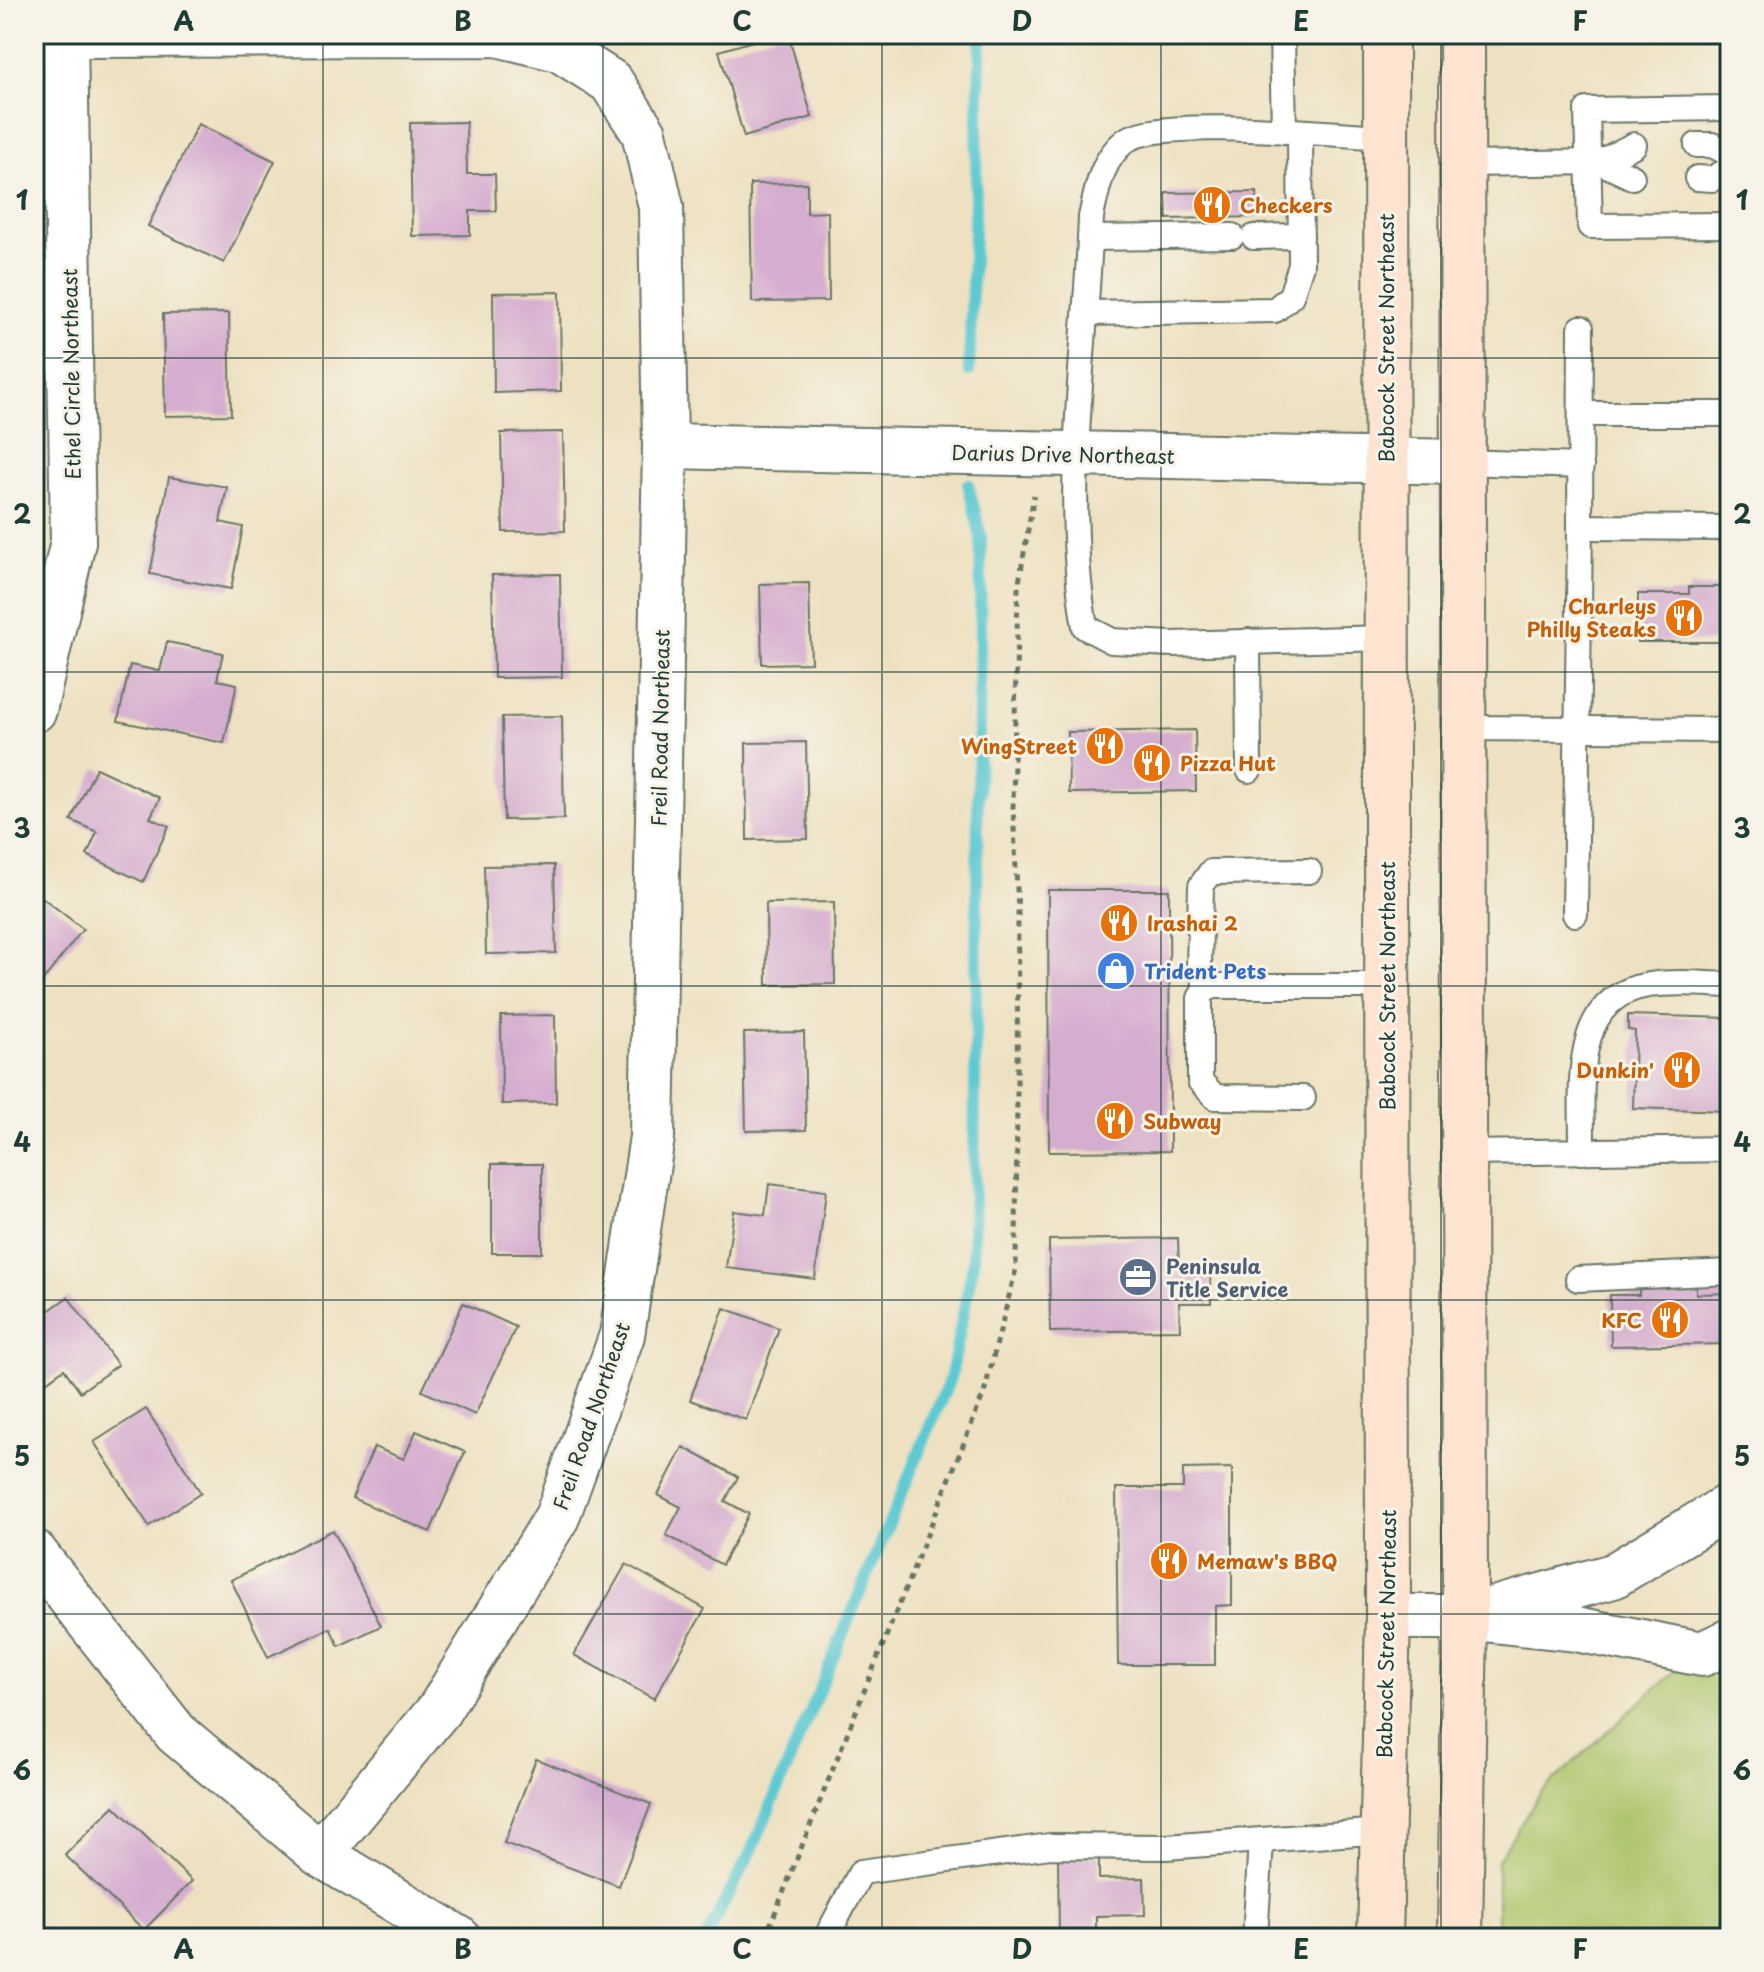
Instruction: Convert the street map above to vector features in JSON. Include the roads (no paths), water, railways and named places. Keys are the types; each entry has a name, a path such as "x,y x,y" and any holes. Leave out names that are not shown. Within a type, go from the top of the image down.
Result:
{"main road":[{"name":"Babcock Street Northeast","path":"1380,1938 1388,1617 1386,34"},
{"path":"1460,1938 1465,1617 1462,34"}],"street":[{"name":"Freil Road Northeast","path":"65,35 497,34 559,49 611,82 644,133 661,207 665,446 652,1137 622,1335 557,1517 439,1710 320,1854"},
{"name":"Ethel Circle Northeast","path":"34,710 73,542 65,35"},
{"name":"Darius Drive Northeast","path":"665,446 1462,462"},
{"path":"1465,1617 1613,1576 1730,1505"},
{"path":"34,1552 176,1733 320,1854 458,1938"},
{"path":"1388,1617 1465,1617 1576,1629 1702,1654 1730,1641"}],"lane":[{"path":"1086,313 1275,310 1291,296 1301,265 1301,236 1282,34"},
{"path":"1730,108 1587,110 1594,162 1590,226 1730,225"},
{"path":"1385,638 1112,641 1085,627 1060,454 1086,313 1099,179 1111,155 1127,139 1151,131 1292,132 1386,137"},
{"path":"1462,164 1594,162 1634,145"},
{"path":"1697,145 1712,145 1730,154"},
{"path":"1594,162 1632,177"},
{"path":"1697,178 1712,179 1730,169"},
{"path":"1091,238 1301,236"},
{"path":"1575,914 1581,328"},
{"path":"1581,414 1730,414"},
{"path":"1462,462 1581,466"},
{"path":"1580,527 1730,528"},
{"path":"1248,641 1249,770"},
{"path":"1462,728 1730,730"},
{"path":"1214,986 1204,979 1199,967 1204,878 1211,872 1309,871"},
{"path":"1582,1152 1584,1059 1589,1030 1603,1007 1634,988 1669,984 1730,985"},
{"path":"1303,1098 1215,1097 1205,1090 1200,1081 1200,998 1204,990 1214,986 1386,986"},
{"path":"1464,1153 1730,1149"},
{"path":"1578,1279 1730,1272"},
{"path":"826,1938 861,1872 1050,1846 1166,1847 1383,1831"},
{"path":"1255,1938 1261,1841"}],"waterway":[{"path":"969,371 981,34"},
{"path":"706,1938 753,1848 951,1376 973,1265 981,537 968,484"}],"place":[{"name":"Checkers","path":"1212,205"},
{"name":"Charleys Philly Steaks","path":"1684,618"},
{"name":"WingStreet","path":"1105,746"},
{"name":"Pizza Hut","path":"1152,763"},
{"name":"Irashai 2","path":"1119,923"},
{"name":"Trident Pets","path":"1116,971"},
{"name":"Dunkin'","path":"1682,1070"},
{"name":"Subway","path":"1115,1121"},
{"name":"Peninsula Title Service","path":"1138,1277"},
{"name":"KFC","path":"1670,1320"},
{"name":"Memaw's BBQ","path":"1169,1561"}]}
